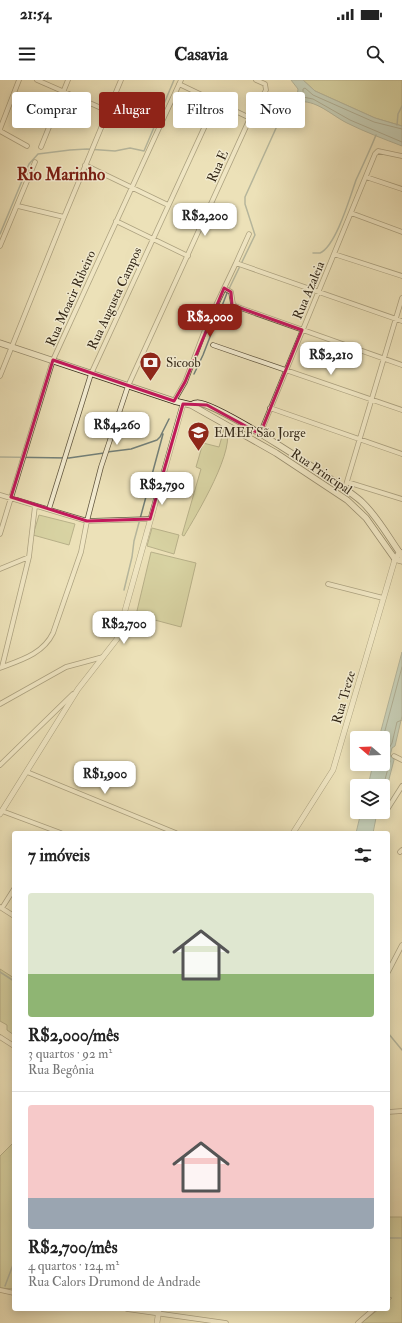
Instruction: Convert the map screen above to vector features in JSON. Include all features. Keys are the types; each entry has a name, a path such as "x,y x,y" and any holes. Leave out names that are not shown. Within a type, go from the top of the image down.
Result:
{"main road":[{"name":"Rua Principal","path":"0,343 91,374 191,405 276,453 347,500 366,518 394,559"},
{"name":"Rua Principal","path":"191,405 197,402 207,405 238,420 345,488 365,505 401,554"},
{"path":"394,559 402,561"}],"street":[{"path":"18,80 0,130 27,146"},
{"path":"37,80 99,107"},
{"path":"41,147 68,80"},
{"path":"116,92 121,80"},
{"name":"Rua E","path":"256,80 266,86 265,92"},
{"path":"180,82 198,92"},
{"name":"Rua Moacir Ribeiro","path":"0,534 53,360 180,82"},
{"name":"Rua E","path":"1,667 36,653 50,641 82,552 87,521 101,467 128,386 246,127"},
{"path":"0,376 100,128"},
{"name":"Rua Augusta Campos","path":"49,509 91,374 204,128"},
{"name":"Rua Azaleia","path":"260,434 375,154 378,151 402,156"},
{"path":"0,246 36,162"},
{"path":"85,165 132,189 168,205"},
{"path":"366,177 402,189"},
{"path":"18,206 64,216"},
{"path":"351,213 402,232"},
{"path":"116,222 188,256"},
{"path":"50,831 1,813 78,689 114,645 121,629 185,382 208,322 239,265 249,234"},
{"path":"334,254 402,276"},
{"path":"239,265 402,321"},
{"path":"227,289 232,294 233,304 235,306 402,365"},
{"path":"345,488 402,298"},
{"path":"213,345 402,410"},
{"path":"270,408 402,454"},
{"path":"347,482 402,499"},
{"path":"0,495 11,497 35,506 87,521 150,519"},
{"path":"1,667 29,557 35,506"},
{"path":"394,559 401,554"},
{"path":"0,569 29,557"},
{"name":"Rua Treze","path":"294,831 332,770 394,559"},
{"path":"328,584 383,598"},
{"path":"0,704 66,666 104,656"},
{"path":"0,765 78,689"},
{"path":"394,756 402,760"},
{"path":"27,772 171,831"},
{"path":"390,804 402,786"},
{"path":"12,891 1,908 12,915"},
{"path":"390,968 402,945"},
{"path":"0,1037 12,1045"},
{"path":"390,1112 402,1111"},
{"path":"0,1290 12,1293"},
{"path":"157,1323 159,1311 226,1323"},
{"path":"358,1323 372,1311"}],"highlighted area":[{"path":"224,288 231,292 232,305 302,330 260,434 207,405 183,404 150,519 87,521 11,497 53,360 174,401 185,382"}],"green space":[{"path":"303,80 402,80 402,126 375,118 315,91"},
{"path":"225,426 228,436 221,465 184,536 182,535 201,469 196,467 203,443 219,447"},
{"path":"39,515 75,524 69,545 33,535"},
{"path":"152,528 179,535 174,554 147,546"},
{"path":"151,552 196,563 181,627 136,615"},
{"path":"0,969 12,977 12,1034 7,1030 7,1025 0,1021"},
{"path":"12,1144 12,1289 0,1288 0,1156"},
{"path":"390,1217 402,1217 402,1323 361,1323 376,1311 390,1311 390,1300 392,1298 390,1298"}],"water":[{"path":"291,80 303,80 315,91 375,118 402,126 402,146 341,120 317,105 305,102 305,92 298,92 298,89"},
{"path":"402,652 402,716 395,746 392,748 390,756 390,731 381,731"},
{"path":"390,756 394,756 389,779 370,779 371,771 390,771"},
{"path":"359,819 376,819 373,831 356,831"}],"waterway":[{"path":"0,234 29,164 38,154 87,149 115,151 130,148 144,151 174,80"},
{"path":"397,125 398,114 402,106"},
{"path":"194,374 227,293 255,235 245,204 245,197 276,128"},
{"path":"313,253 320,253 326,249 332,241 342,220 356,180 376,135"},
{"path":"107,452 131,449 157,440 169,419"},
{"path":"124,590 132,557 134,541 163,434"},
{"path":"0,457 69,458 104,453"},
{"path":"0,972 12,980"},
{"path":"390,1035 402,1050"},
{"path":"390,1238 402,1238"},
{"path":"5,1286 12,1267"}],"place":[{"name":"Sicoob","path":"150,382"},
{"name":"EMEF São Jorge","path":"199,452"}],"district":[{"name":"Rio Marinho","path":"61,174"}]}
